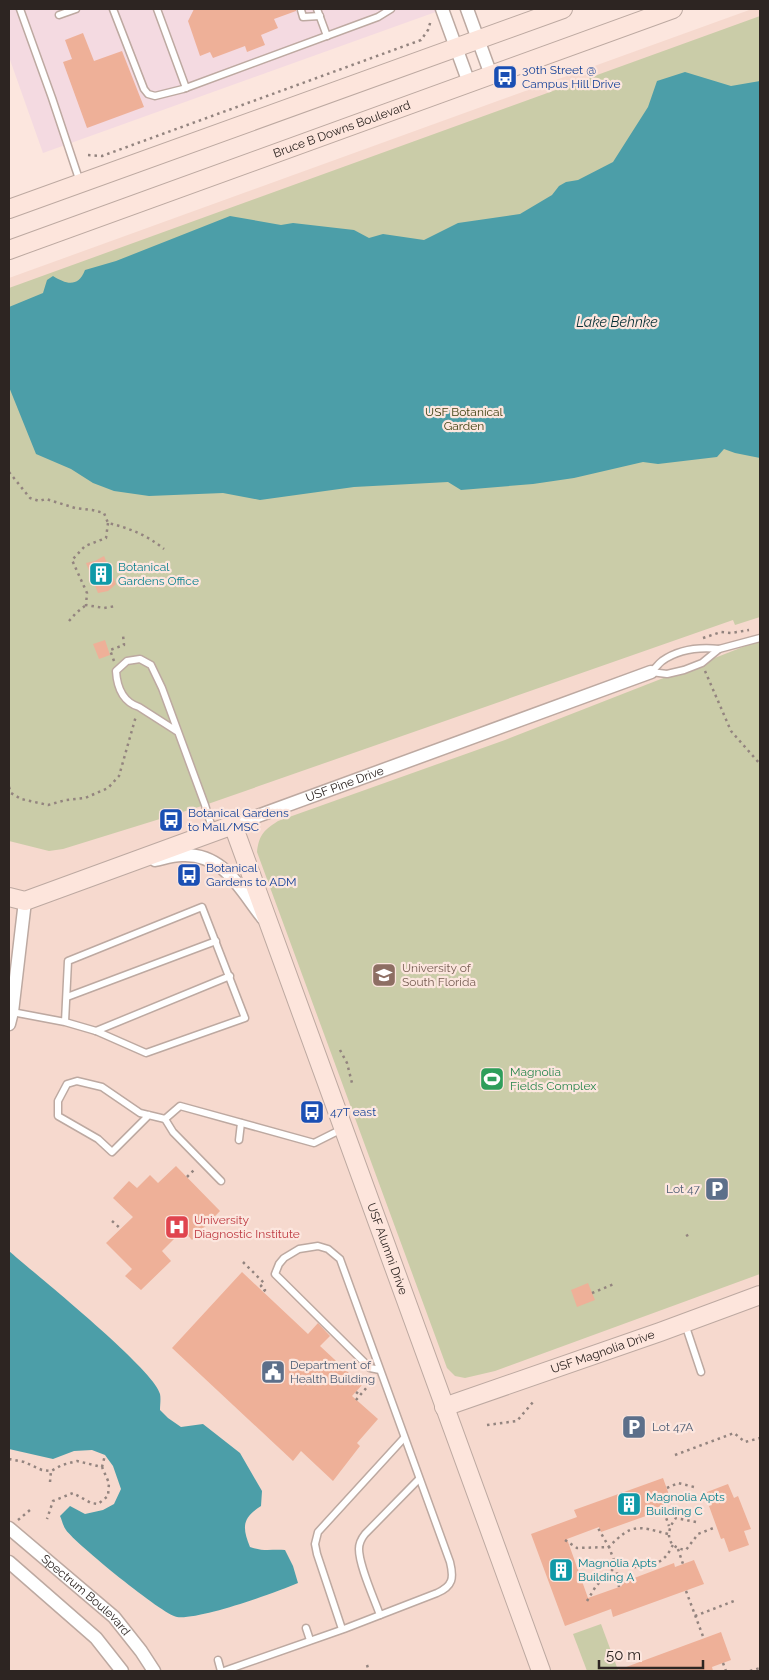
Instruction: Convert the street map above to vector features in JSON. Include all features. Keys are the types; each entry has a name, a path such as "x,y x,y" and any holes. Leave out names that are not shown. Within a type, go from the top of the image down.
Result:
{"street":[{"path":"442,9 469,83"},
{"path":"467,9 490,75"},
{"path":"9,208 563,9"},
{"name":"Bruce B Downs Boulevard","path":"9,250 673,9"},
{"name":"USF Pine Drive","path":"17,899 121,866 651,672"},
{"name":"USF Alumni Drive","path":"233,825 541,1671"},
{"path":"121,866 182,855 201,857 218,864 230,874 270,926"},
{"path":"10,1016 22,919 17,899"},
{"name":"USF Magnolia Drive","path":"444,1407 760,1294"},
{"name":"Spectrum Boulevard","path":"13,1524 18,1537 114,1617 154,1671"},
{"name":"Spectrum Boulevard","path":"9,1562 96,1638 122,1671"}],"lane":[{"path":"20,9 80,183"},
{"path":"59,16 76,9"},
{"path":"113,9 144,89 148,94 155,96 186,88 378,17 391,9"},
{"path":"157,9 186,88"},
{"path":"317,9 327,36"},
{"path":"301,10 304,17 320,16"},
{"path":"651,672 662,661 687,650 703,647 719,649 760,638"},
{"path":"651,672 667,674 684,670 702,663 719,649"},
{"path":"178,732 132,704 124,696 115,680 116,671 127,661 140,659 151,665 162,688 205,804 213,833"},
{"path":"10,1016 25,1013 65,1022 96,1031 146,1053 245,1018 202,907 68,961 65,1022"},
{"path":"67,997 216,941"},
{"path":"96,1031 230,976"},
{"path":"149,1115 112,1152 98,1139 58,1116 58,1101 67,1084 76,1081 102,1087 140,1113 149,1115 165,1120 173,1132 221,1181"},
{"path":"165,1120 180,1106 314,1142 343,1129"},
{"path":"239,1140 241,1123"},
{"path":"218,1660 223,1671 437,1593 444,1590 451,1583 453,1572 450,1562 343,1267 334,1253 318,1246 299,1249 284,1258 275,1274 370,1368 380,1370"},
{"path":"684,1322 701,1372"},
{"path":"342,1629 317,1554 316,1538 318,1532 404,1438"},
{"path":"380,1615 362,1562 359,1550 360,1542 364,1534 419,1479"},
{"path":"306,1628 310,1640"}],"path":[{"path":"88,155 102,156 421,40 428,30 431,20"},
{"path":"9,472 30,498 39,501 46,499 75,508 104,513 108,522 106,538 85,546 72,560 87,594 86,605 69,620"},
{"path":"108,522 135,531 153,540 164,549"},
{"path":"86,605 104,608 116,606"},
{"path":"698,639 721,632 732,633 752,629"},
{"path":"113,658 110,650 124,645 123,635"},
{"path":"702,663 730,731 760,764"},
{"path":"9,787 11,793 21,799 48,805 66,800 86,798 108,788 119,776 139,707"},
{"path":"340,1050 347,1063 352,1083"},
{"path":"187,1177 196,1168"},
{"path":"112,1221 121,1228"},
{"path":"686,1236 690,1234"},
{"path":"243,1262 264,1283 261,1286 265,1290 263,1292"},
{"path":"592,1293 614,1284"},
{"path":"356,1400 372,1380"},
{"path":"356,1392 360,1396"},
{"path":"487,1425 517,1421 533,1402"},
{"path":"675,1455 734,1433 745,1442 760,1438"},
{"path":"47,1520 53,1501 72,1493 90,1503 98,1504 108,1496 109,1483 102,1467 106,1455"},
{"path":"9,1459 24,1462 42,1470 51,1471 62,1465 77,1461 102,1467"},
{"path":"50,1482 51,1471"},
{"path":"666,1488 678,1483 694,1487"},
{"path":"662,1506 670,1526"},
{"path":"13,1524 30,1510"},
{"path":"696,1522 676,1518 670,1526 668,1534 673,1545 678,1549 686,1550 698,1534 716,1527"},
{"path":"565,1540 578,1548 609,1547 630,1529 640,1527 668,1534"},
{"path":"598,1528 609,1547 616,1566 619,1587"},
{"path":"616,1566 631,1568 653,1564 666,1557 673,1545"},
{"path":"678,1549 683,1564"},
{"path":"587,1601 596,1586 616,1566"},
{"path":"686,1591 704,1639"},
{"path":"695,1616 734,1601"},
{"path":"723,1663 726,1671"},
{"path":"367,1664 369,1671"},
{"path":"750,1671 760,1668"}],"shaded area":[{"path":"9,9 444,9 43,153 9,57"},
{"name":"University of South Florida","path":"752,9 760,9 760,1671 9,1671 9,278"}],"green space":[{"name":"USF Botanical Garden","path":"760,16 760,617 735,625 733,620 205,805 63,849 49,851 9,841 9,288"},
{"path":"760,642 760,1274 495,1371 465,1378 455,1376 447,1368 257,852 259,841 266,830 278,821 505,740 753,643"},
{"path":"601,1624 618,1670 587,1671 573,1634"}],"water":[{"name":"Lake Behnke","path":"685,72 731,86 760,81 760,458 724,449 717,457 658,464 643,462 574,478 533,484 461,490 448,482 354,487 260,500 223,493 149,496 114,491 93,483 71,469 36,454 9,387 9,307 43,293 47,280 53,276 62,281 75,282 79,280 85,270 116,261 230,216 281,225 293,223 354,230 369,238 383,234 424,240 458,223 520,214 552,195 559,186 566,182 578,180 613,162 648,107 657,81"},
{"path":"9,1251 117,1344 138,1365 153,1382 160,1394 160,1410 168,1418 181,1427 203,1424 240,1453 262,1491 261,1506 250,1515 245,1524 250,1547 264,1550 285,1550 293,1566 298,1583 219,1610 188,1617 177,1617 155,1604 120,1578 85,1549 66,1530 60,1516 70,1506 85,1514 103,1510 114,1504 121,1489 113,1466 105,1455 92,1450 74,1451 53,1459 9,1449"}],"building":[{"path":"194,9 296,9 296,11 274,19 278,28 261,35 265,45 247,52 245,46 213,58 210,52 200,56 188,21"},
{"path":"83,33 94,61 122,51 144,107 87,128 63,62 72,59 65,40"},
{"name":"Botanical Gardens Office","path":"104,556 116,584 108,591 98,593 86,563"},
{"path":"105,640 110,655 99,659 93,644"},
{"name":"University Diagnostic Institute","path":"176,1166 220,1211 192,1240 183,1230 162,1251 171,1261 141,1290 125,1276 132,1269 106,1243 133,1217 113,1198 129,1181 137,1188 150,1175 158,1183"},
{"name":"Department of Health Building","path":"242,1272 308,1334 318,1323 330,1336 320,1346 362,1385 352,1396 378,1419 357,1443 360,1446 333,1481 301,1451 293,1461 172,1348"},
{"path":"588,1283 595,1300 577,1307 571,1290"},
{"path":"663,1478 672,1503 656,1509 657,1512 601,1532 599,1527 567,1539 588,1598 622,1586 621,1583 674,1563 675,1567 694,1560 704,1584 613,1617 611,1609 565,1626 531,1534 577,1517 574,1510"},
{"path":"728,1484 734,1498 738,1496 751,1529 744,1531 749,1545 729,1552 724,1538 721,1539 709,1506 712,1505 707,1492"},
{"path":"721,1632 731,1660 712,1667 713,1671 618,1671 618,1670"}],"place":[{"name":"30th Street @ Campus Hill Drive","path":"505,77"},
{"name":"Botanical Gardens Office","path":"101,574"},
{"name":"Botanical Gardens to Mall/MSC","path":"171,820"},
{"name":"Botanical Gardens to ADM","path":"189,875"},
{"name":"University of South Florida","path":"384,975"},
{"name":"Magnolia Fields Complex","path":"492,1079"},
{"name":"47T east","path":"312,1112"},
{"name":"Lot 47","path":"717,1189"},
{"name":"University Diagnostic Institute","path":"177,1227"},
{"name":"Department of Health Building","path":"273,1372"},
{"name":"Lot 47A","path":"634,1427"},
{"name":"Magnolia Apts Building C","path":"629,1504"},
{"name":"Magnolia Apts Building A","path":"561,1570"}]}
